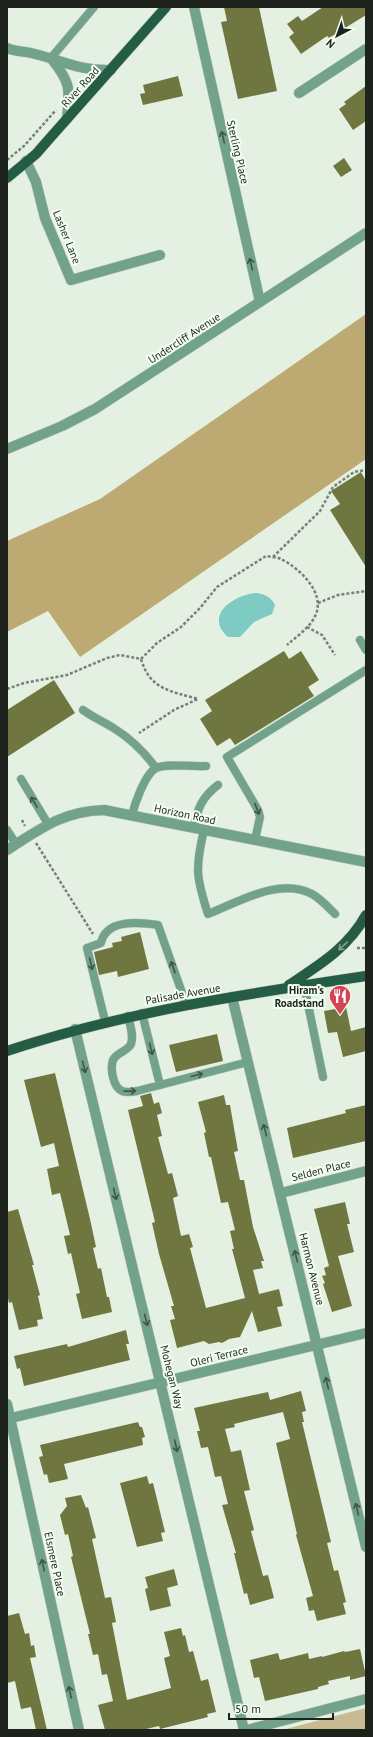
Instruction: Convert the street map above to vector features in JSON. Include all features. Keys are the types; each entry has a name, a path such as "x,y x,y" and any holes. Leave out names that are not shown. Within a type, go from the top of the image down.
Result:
{"main road":[{"name":"River Road","path":"7,178 26,162 67,119 166,7"},
{"path":"285,988 332,956 348,941 366,915"},
{"name":"Palisade Avenue","path":"7,1051 75,1029 142,1013 186,1004 366,976"}],"street":[{"name":"Sterling Place","path":"194,7 260,302"},
{"path":"7,48 51,58 79,68 91,70 110,70"},
{"path":"298,93 366,49"},
{"path":"51,58 67,79 69,96 67,119"},
{"name":"Lasher Lane","path":"26,162 36,182 45,218 71,280 160,254"},
{"name":"Undercliff Avenue","path":"7,449 62,426 95,409 366,233"},
{"name":"Horizon Road","path":"11,847 60,818 88,810 104,810 366,862"},
{"name":"Harmon Avenue","path":"232,997 281,1193 366,1547"},
{"name":"Mohegan Way","path":"75,1029 246,1730"},
{"name":"Selden Place","path":"281,1193 366,1171"},
{"name":"Oleri Terrace","path":"9,1419 366,1333"},
{"name":"Elsmere Place","path":"7,1404 9,1419 78,1730"},
{"path":"246,1730 366,1699"}],"lane":[{"path":"51,58 94,7"},
{"path":"360,640 366,650"},
{"path":"255,840 260,817 258,810 227,757 366,670"},
{"path":"83,710 94,719 115,729 136,745 156,768"},
{"path":"132,815 134,805 147,778 156,768 180,765 206,766"},
{"path":"21,779 48,824"},
{"path":"218,785 210,791 198,807 199,829 197,875 208,914 275,889 291,888 310,894 323,902 335,914"},
{"path":"7,830 11,847"},
{"path":"105,1022 87,948 101,943 102,937 109,928 137,921 158,925 186,1004"},
{"path":"304,985 323,1077"},
{"path":"142,1013 160,1084"},
{"path":"128,1016 131,1042 130,1046 114,1059 112,1067 114,1081 121,1091 128,1093 248,1062"}],"path":[{"path":"273,557 320,511 333,487 354,472 366,470"},
{"path":"141,659 157,643 181,626 200,608 217,587 266,556 280,559 291,566 310,583 318,603 316,614 307,627 287,645"},
{"path":"318,603 338,595 366,591"},
{"path":"307,627 322,635 335,655"},
{"path":"7,689 24,683 67,675 107,658 120,655 141,659"},
{"path":"139,734 174,710 198,699 155,684 149,678 141,659"},
{"path":"22,820 94,936 102,937"}],"shaded area":[{"path":"366,314 366,459 80,657 48,611 7,632 7,541 100,499"},
{"path":"366,1708 366,1730 282,1730"}],"water":[{"path":"257,593 272,600 275,605 272,614 254,622 240,637 228,637 221,629 219,621 220,614 225,607 240,597"}],"building":[{"path":"224,7 259,7 277,91 238,99 221,22 227,21"},
{"path":"323,7 366,7 366,15 329,38 327,36 301,54 289,37 294,33 287,24 298,16 302,21"},
{"path":"178,76 183,96 143,105 140,94 145,93 143,85"},
{"path":"366,86 366,121 353,130 339,109 346,104 344,102"},
{"path":"344,158 352,170 341,177 333,166"},
{"path":"361,472 366,481 366,567 330,510 340,504 331,491"},
{"path":"284,651 289,659 301,651 319,680 308,687 314,696 235,745 230,738 217,746 200,719 212,711 205,700"},
{"path":"54,680 75,713 7,757 7,710"},
{"path":"140,932 149,969 118,977 117,971 99,975 94,952 113,947 112,943 122,941 121,937"},
{"path":"346,1007 351,1031 366,1027 366,1051 343,1057 337,1032 328,1033 324,1011"},
{"path":"217,1034 223,1061 176,1072 169,1045"},
{"path":"55,1073 90,1219 96,1247 93,1248 98,1269 101,1268 107,1297 109,1297 112,1312 82,1319 76,1294 80,1293 71,1253 68,1254 64,1236 70,1235 60,1193 52,1195 47,1169 59,1166 54,1143 41,1147 24,1080"},
{"path":"151,1093 154,1104 159,1102 162,1113 157,1115 162,1136 158,1137 168,1174 172,1173 178,1196 173,1198 181,1236 189,1234 193,1247 190,1248 206,1308 245,1298 232,1249 234,1249 230,1231 235,1230 228,1202 221,1203 211,1157 209,1157 204,1133 206,1132 198,1102 224,1095 226,1105 230,1105 238,1151 234,1152 240,1180 244,1180 253,1227 264,1261 261,1261 263,1268 253,1270 259,1294 279,1289 283,1306 277,1307 282,1326 258,1332 252,1311 240,1337 229,1339 222,1343 219,1342 209,1344 204,1341 177,1348 170,1320 175,1319 171,1306 174,1306 159,1254 152,1223 155,1222 128,1110 143,1106 140,1096"},
{"path":"366,1105 366,1141 293,1158 287,1128 346,1113 345,1110"},
{"path":"345,1202 350,1224 347,1224 354,1252 338,1256 352,1306 332,1312 322,1276 326,1275 324,1268 329,1266 314,1209"},
{"path":"18,1209 34,1265 32,1265 40,1295 38,1296 43,1319 37,1320 38,1326 19,1330 12,1302 9,1303 7,1294 7,1212"},
{"path":"126,1330 129,1344 126,1344 130,1360 24,1386 20,1368 17,1369 14,1356 67,1344 68,1347"},
{"path":"301,1391 306,1411 302,1412 304,1422 302,1422 331,1542 327,1543 334,1571 338,1570 346,1602 343,1603 346,1614 317,1621 314,1610 309,1611 306,1598 313,1596 296,1535 276,1443 290,1439 283,1412 234,1424 235,1427 225,1429 231,1452 241,1450 250,1490 244,1491 254,1530 251,1531 263,1576 268,1575 274,1598 250,1605 247,1593 244,1594 234,1553 236,1553 222,1505 228,1504 221,1476 215,1477 208,1447 201,1448 197,1431 200,1431 194,1408 268,1392 270,1400"},
{"path":"138,1422 140,1427 142,1427 145,1437 142,1438 143,1445 64,1464 68,1479 49,1483 47,1474 44,1475 39,1457 43,1456 40,1445"},
{"path":"147,1476 149,1484 153,1483 165,1532 161,1533 163,1541 137,1547 120,1483"},
{"path":"81,1495 86,1508 88,1507 96,1538 92,1539 105,1598 111,1597 116,1622 112,1623 127,1700 171,1688 164,1658 170,1656 164,1632 181,1628 183,1636 185,1635 189,1652 193,1651 201,1681 208,1679 216,1712 207,1714 208,1717 160,1729 159,1726 142,1730 105,1730 98,1705 113,1701 107,1674 102,1675 98,1654 93,1655 88,1634 90,1634 71,1557 73,1556 68,1534 65,1535 60,1515 67,1506 65,1498"},
{"path":"174,1569 178,1585 167,1588 171,1606 150,1611 145,1589 148,1588 145,1577"},
{"path":"19,1613 25,1634 29,1633 31,1646 34,1645 36,1657 30,1658 47,1730 36,1730 31,1707 21,1709 15,1681 7,1683 7,1616"},
{"path":"360,1649 366,1676 350,1680 350,1676 328,1681 329,1684 318,1687 318,1689 265,1701 259,1677 254,1678 250,1660 278,1653 280,1660 308,1653 309,1659"}],"place":[{"name":"Hiram's Roadstand","path":"340,1016"}]}
